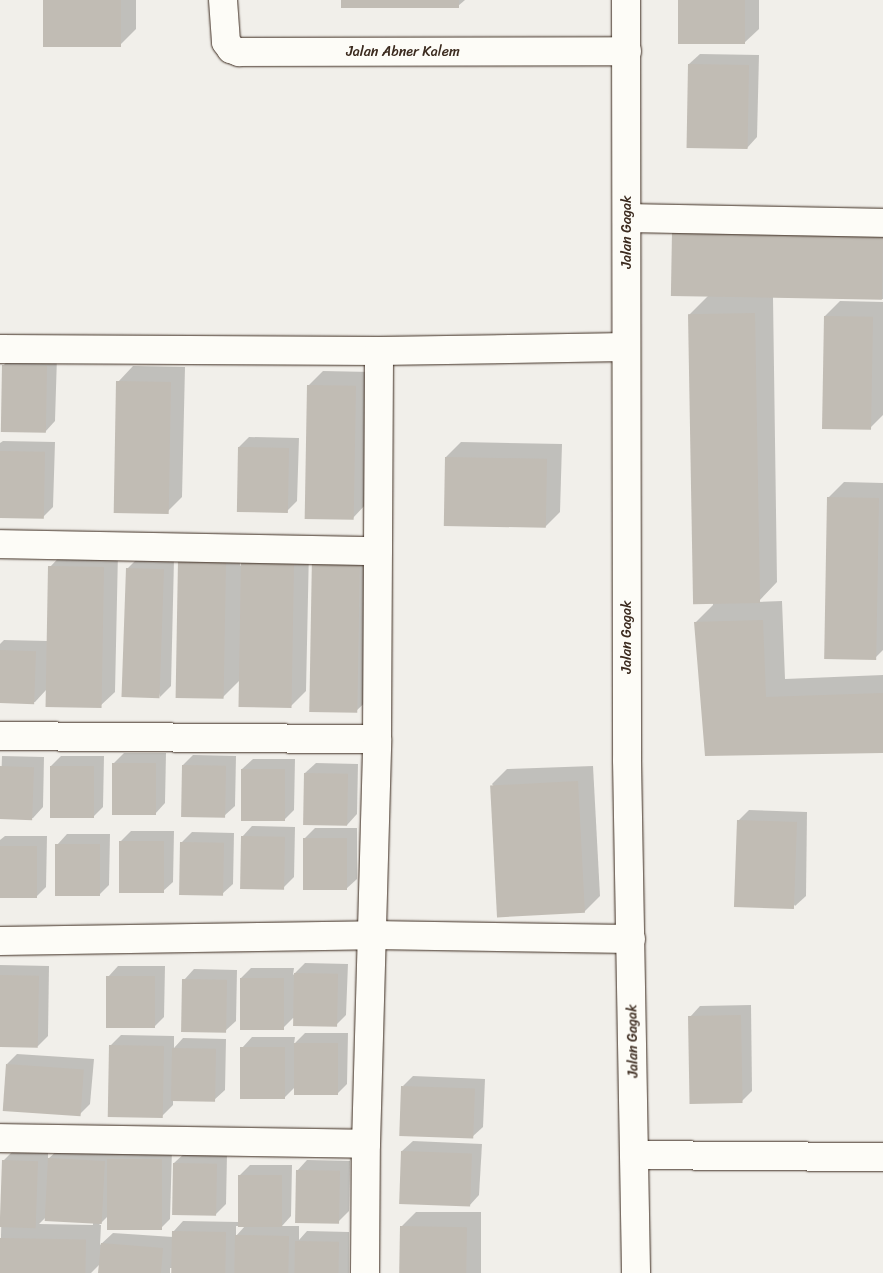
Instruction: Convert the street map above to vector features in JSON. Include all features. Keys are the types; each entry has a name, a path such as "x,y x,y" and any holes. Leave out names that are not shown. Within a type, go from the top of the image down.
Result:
{"street":[{"name":"Jalan Abner Kalem","path":"223,0 226,42 231,49 239,52 627,52"},
{"name":"Jalan Gagak","path":"626,0 627,750 636,1273"},
{"path":"627,218 883,223"},
{"path":"0,349 379,351 626,347"},
{"path":"365,1273 366,1144 377,739 379,351"},
{"path":"0,544 378,551"},
{"path":"0,736 377,739"},
{"path":"0,941 372,936 631,939"},
{"path":"0,1138 366,1144"},
{"path":"634,1154 883,1157"}],"building":[{"path":"43,0 121,0 121,47 43,47"},
{"path":"341,0 459,0 459,8 341,8"},
{"path":"678,0 745,0 745,44 678,44"},
{"path":"688,64 749,65 748,149 687,148"},
{"path":"672,232 883,236 882,300 671,296"},
{"path":"755,313 760,603 693,604 688,314"},
{"path":"824,316 873,317 871,430 822,429"},
{"path":"2,365 47,366 46,433 1,432"},
{"path":"116,381 171,382 169,514 114,513"},
{"path":"307,385 356,386 354,520 305,519"},
{"path":"238,447 289,448 288,513 237,512"},
{"path":"0,451 45,452 44,519 0,518"},
{"path":"445,457 547,459 546,528 444,526"},
{"path":"827,497 879,498 876,660 824,659"},
{"path":"312,555 360,556 357,713 309,712"},
{"path":"178,560 226,561 224,699 176,698"},
{"path":"241,563 294,564 291,708 238,707"},
{"path":"48,566 104,567 102,708 46,707"},
{"path":"126,568 164,569 159,698 121,697"},
{"path":"763,620 766,697 883,693 883,753 705,756 694,622"},
{"path":"0,650 36,651 34,704 0,703"},
{"path":"112,763 156,763 156,815 112,815"},
{"path":"182,765 226,766 225,818 181,817"},
{"path":"0,766 34,767 32,820 0,819"},
{"path":"50,766 94,766 94,818 50,818"},
{"path":"241,769 285,769 285,821 241,821"},
{"path":"304,773 348,774 347,826 303,825"},
{"path":"578,781 585,913 497,917 490,786"},
{"path":"737,820 797,822 794,909 734,907"},
{"path":"241,836 285,837 284,890 240,889"},
{"path":"303,838 347,838 347,890 303,890"},
{"path":"119,841 164,841 164,893 119,893"},
{"path":"180,842 224,843 223,896 179,895"},
{"path":"55,844 100,844 100,896 55,896"},
{"path":"0,846 37,846 37,898 0,898"},
{"path":"294,973 338,974 337,1027 293,1026"},
{"path":"0,975 39,976 38,1048 0,1047"},
{"path":"106,976 155,976 155,1028 106,1028"},
{"path":"240,978 284,978 284,1030 240,1030"},
{"path":"182,979 227,980 226,1033 181,1032"},
{"path":"741,1015 743,1103 690,1104 688,1016"},
{"path":"294,1043 338,1043 338,1095 294,1095"},
{"path":"109,1045 164,1046 163,1118 108,1117"},
{"path":"240,1047 285,1047 285,1099 240,1099"},
{"path":"172,1048 216,1049 215,1102 171,1101"},
{"path":"6,1064 84,1069 81,1116 3,1111"},
{"path":"401,1086 475,1089 473,1139 399,1136"},
{"path":"401,1151 472,1153 470,1206 399,1204"},
{"path":"48,1158 105,1161 102,1224 45,1221"},
{"path":"107,1159 162,1159 162,1230 107,1230"},
{"path":"2,1160 38,1161 36,1228 0,1227"},
{"path":"173,1163 217,1164 216,1216 172,1215"},
{"path":"296,1170 340,1171 339,1224 295,1223"},
{"path":"238,1175 282,1175 282,1227 238,1227"},
{"path":"400,1226 467,1227 466,1273 399,1273"},
{"path":"172,1231 226,1232 225,1273 171,1273"},
{"path":"235,1235 289,1236 288,1273 234,1273"},
{"path":"0,1238 86,1240 85,1273 0,1273"},
{"path":"295,1241 339,1242 338,1273 294,1273"},
{"path":"101,1243 163,1248 161,1273 98,1273"}]}
